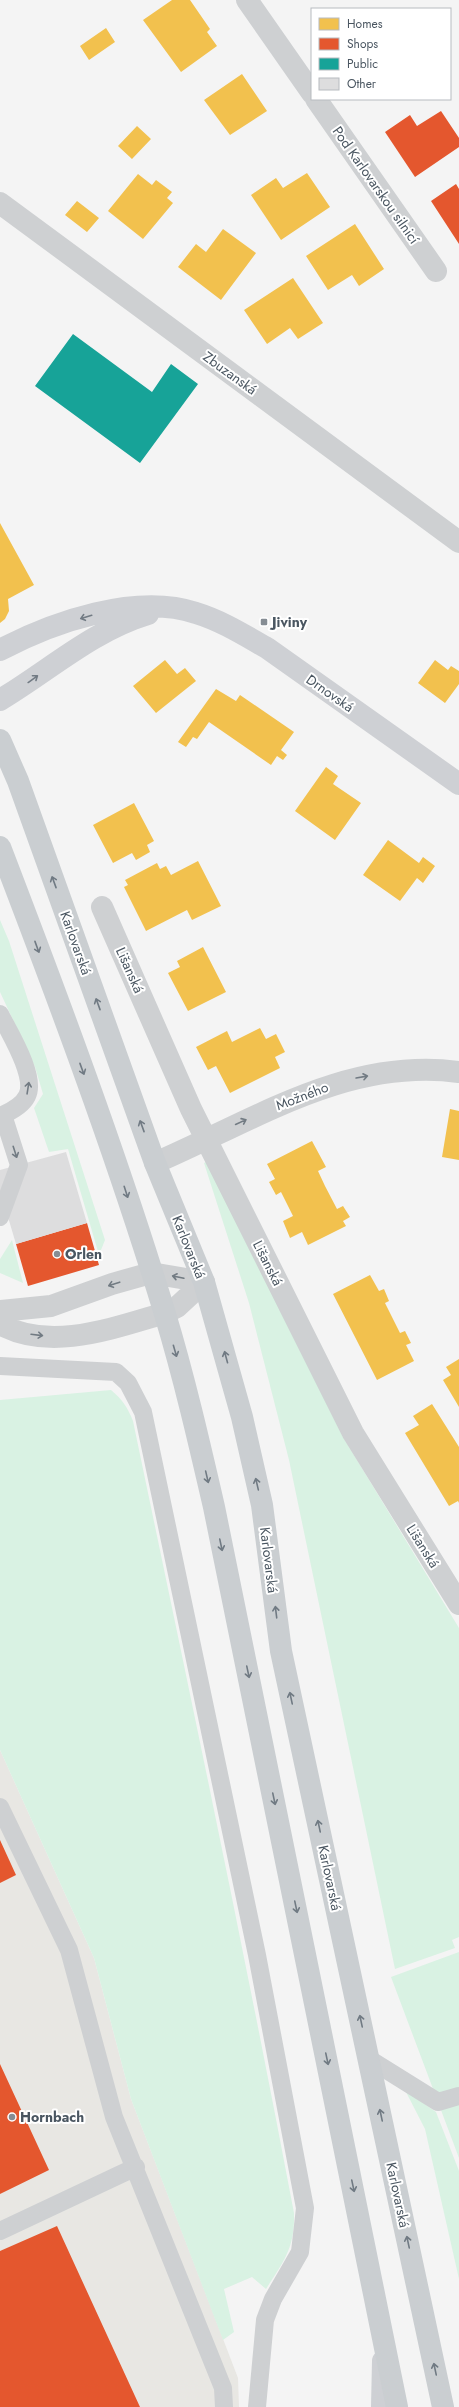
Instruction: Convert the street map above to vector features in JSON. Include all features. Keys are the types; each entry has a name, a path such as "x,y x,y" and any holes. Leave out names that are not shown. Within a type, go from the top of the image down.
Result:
{"main road":[{"name":"Drnovská","path":"0,650 22,639 71,622 124,607 170,607 195,612 239,631 267,648 459,784"},
{"name":"Drnovská","path":"0,700 80,645 120,624 151,613 195,612"},
{"name":"Karlovarská","path":"0,740 18,781 155,1163 204,1282 242,1417 262,1505 281,1651 444,2407"},
{"path":"2,857 120,1176 164,1313 192,1412 214,1506 384,2333 397,2407"},
{"path":"382,2407 384,2333"}],"street":[{"path":"247,0 311,92"},
{"name":"Pod Karlovarskou silnicí","path":"317,100 436,271"},
{"name":"Zbuzanská","path":"0,203 459,542"},
{"name":"Lišanská","path":"102,908 206,1139 353,1433 459,1604"},
{"name":"Možného","path":"155,1163 286,1101 343,1080 398,1071 459,1072"},
{"path":"0,1311 51,1306 112,1284 151,1273 204,1282"},
{"path":"0,1324 15,1332 48,1336 77,1336 164,1313 177,1307 204,1282"}],"lane":[{"path":"0,1014 24,1062 30,1081 27,1096 16,1108 2,1115 19,1165 0,1217"},
{"path":"0,1366 116,1372 128,1382 143,1412 257,1955 305,2208 300,2252 273,2299 266,2320 257,2407"},
{"path":"0,1807 69,1950 114,2117 136,2167 223,2388 224,2407"},
{"path":"369,2059 438,2102 459,2096"},
{"path":"0,2231 136,2167"}],"shaded area":[{"path":"0,1750 94,1958 131,2099 238,2378 239,2407 0,2407"}],"green space":[{"path":"0,920 9,941 105,1240 99,1255 68,1149 49,1152 34,1108 43,1094 35,1067 0,992"},
{"path":"210,1160 343,1437 459,1628 459,1937 452,1940 455,1948 395,1969 289,1460 249,1303 204,1163"},
{"path":"12,1240 23,1283 0,1273 0,1259"},
{"path":"111,1390 124,1404 133,1421 236,1916 294,2213 293,2236 287,2254 266,2289 252,2277 224,2289 234,2332 223,2340 131,2099 94,1958 0,1750 0,1400"},
{"path":"459,1952 459,2158 391,1977"},
{"path":"405,2090 436,2112 459,2171 459,2279 425,2129"}],"building: Homes":[{"path":"172,0 190,0 210,29 207,32 217,46 181,72 143,20"},
{"path":"106,28 115,42 89,60 80,46"},
{"path":"242,74 267,111 230,135 204,100"},
{"path":"137,126 151,139 132,159 118,146"},
{"path":"307,173 330,207 281,240 251,195 276,178 283,188"},
{"path":"138,174 152,185 156,180 172,192 167,198 173,203 143,239 108,211"},
{"path":"77,201 99,218 87,232 65,215"},
{"path":"355,224 384,269 359,286 352,275 328,290 306,256"},
{"path":"223,229 256,253 221,300 178,267 196,244 206,252"},
{"path":"293,278 323,323 298,339 290,328 267,344 244,310"},
{"path":"0,523 34,585 8,599 9,611 5,619 0,623"},
{"path":"165,660 177,674 185,668 196,681 156,713 133,686"},
{"path":"435,660 448,670 451,666 459,671 459,684 445,703 418,683"},
{"path":"216,689 236,701 240,695 294,732 281,750 287,755 283,760 277,756 271,765 209,722 197,739 193,737 186,747 178,742"},
{"path":"326,767 338,776 333,784 361,803 335,840 295,811"},
{"path":"134,803 154,841 147,845 150,852 136,860 132,853 113,863 93,825"},
{"path":"388,840 419,863 423,857 435,866 423,883 417,878 400,901 363,875"},
{"path":"198,861 221,906 192,920 187,910 146,931 124,887 128,885 125,880 157,863 160,869 166,866 171,875"},
{"path":"203,947 226,992 188,1011 168,973 180,967 177,961"},
{"path":"260,1028 266,1039 276,1034 285,1052 275,1057 280,1068 230,1093 216,1066 208,1070 196,1047 227,1031 232,1042"},
{"path":"450,1109 459,1111 459,1160 442,1157"},
{"path":"312,1141 326,1167 318,1171 325,1186 337,1209 343,1206 350,1217 343,1221 346,1226 308,1245 302,1232 290,1238 283,1221 293,1216 281,1192 276,1195 269,1182 275,1179 267,1164"},
{"path":"370,1275 379,1291 384,1289 389,1301 385,1303 400,1333 405,1331 411,1343 406,1345 414,1361 377,1380 333,1294"},
{"path":"459,1359 459,1407 443,1380 451,1375 446,1367"},
{"path":"432,1404 459,1447 459,1503 458,1501 449,1506 405,1433 419,1425 413,1416"}],"building: Shops":[{"path":"441,111 459,138 459,147 415,177 385,132 410,115 417,126"},
{"path":"456,184 459,189 459,244 431,201"},
{"name":"Orlen","path":"87,1223 99,1265 28,1286 16,1244"},
{"path":"0,1840 16,1875 0,1883"},
{"name":"Hornbach","path":"0,2064 49,2170 0,2194"},
{"path":"57,2226 140,2407 0,2407 0,2251"}],"building: Public":[{"path":"73,334 152,392 171,364 198,384 140,463 35,386"}],"building: Other":[{"path":"66,1152 87,1223 16,1244 5,1207 0,1208 0,1170"}],"place":[{"name":"Jiviny","path":"264,622"},
{"name":"Orlen","path":"57,1254"},
{"name":"Hornbach","path":"12,2117"}]}
